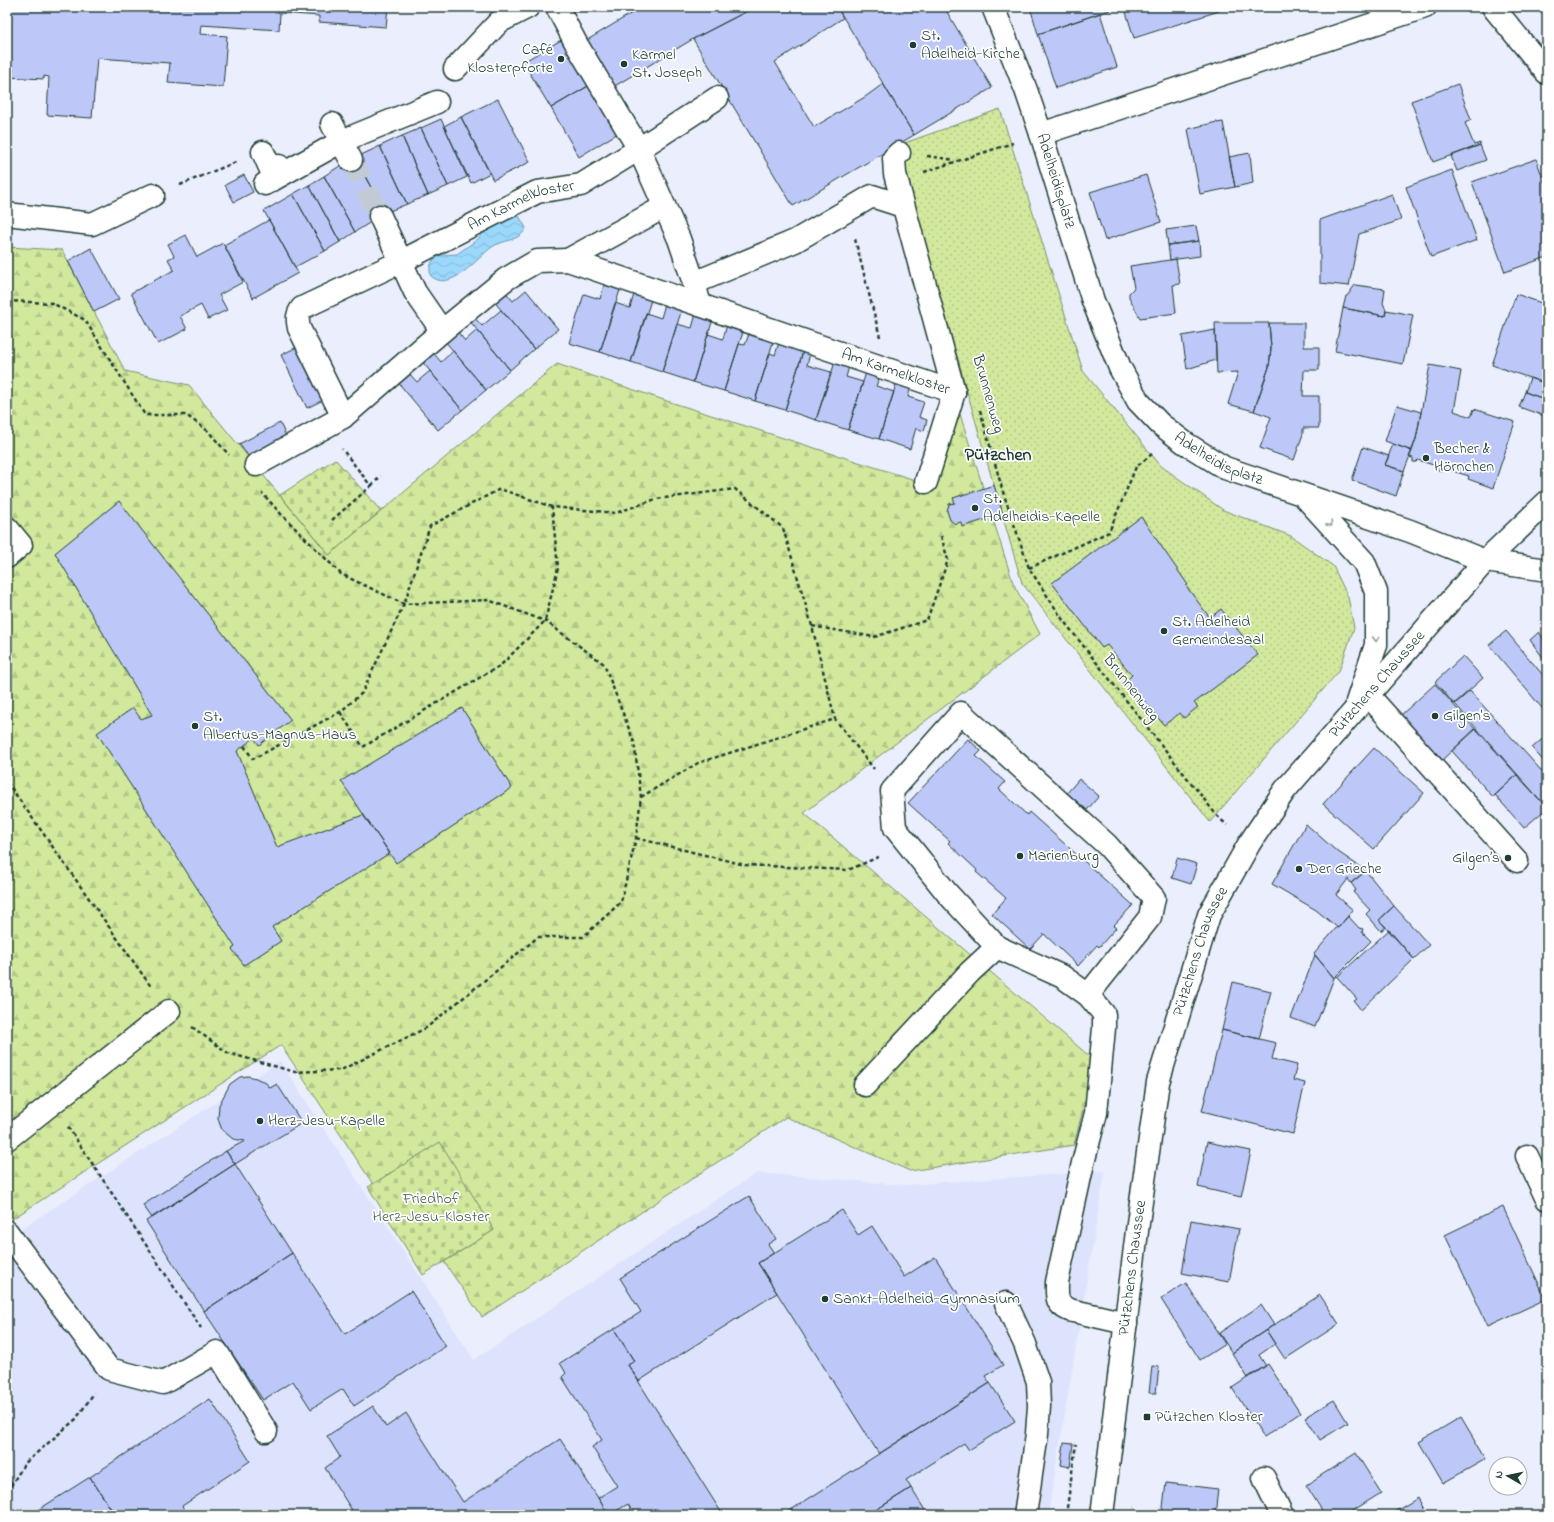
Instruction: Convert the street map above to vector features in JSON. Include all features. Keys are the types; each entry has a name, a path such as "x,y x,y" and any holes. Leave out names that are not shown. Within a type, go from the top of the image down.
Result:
{"street":[{"path":"455,69 499,22 528,7"},
{"path":"557,7 577,45 639,149 679,240 700,305"},
{"path":"994,7 1026,90 1041,134"},
{"name":"Adelheidisplatz","path":"1425,7 1041,134 1093,301 1120,368 1138,401 1160,424 1225,468 1410,531 1485,561 1547,570"},
{"path":"1493,7 1547,73"},
{"name":"Am Karmelkloster","path":"334,422 299,328 297,318 298,313 302,308 402,261 537,192 581,185 718,98"},
{"path":"263,152 271,170 285,166 437,102"},
{"name":"Am Karmelkloster","path":"899,153 894,158 895,174 954,392"},
{"path":"265,184 285,166"},
{"path":"694,283 794,241 872,196 895,174"},
{"path":"7,214 92,224 153,195"},
{"path":"872,196 903,206"},
{"name":"Am Karmelkloster","path":"568,260 664,207"},
{"path":"380,216 415,292 442,331"},
{"name":"Am Karmelkloster","path":"256,465 334,422 506,279 537,261 568,260 954,392"},
{"path":"926,482 954,392"},
{"name":"Adelheidisplatz","path":"1304,495 1364,562 1376,592 1376,645 1354,711"},
{"name":"Pützchens Chaussee","path":"1102,1515 1158,1082 1209,915 1249,844 1286,790 1485,561 1547,502"},
{"path":"7,528 21,545 7,557"},
{"path":"1368,695 1517,861"},
{"path":"1088,995 1150,917 1154,898 1107,845 961,713 892,791 895,828 947,893 997,947 1063,976 1088,995 1104,1014 1096,1113 1057,1282 1057,1292 1058,1300 1062,1307 1126,1323"},
{"path":"865,1085 970,972 997,947"},
{"path":"7,1138 169,1011"},
{"path":"1527,1156 1547,1199"},
{"path":"7,1232 109,1369 163,1382 217,1352 266,1431"},
{"path":"1006,1303 1025,1344 1038,1382 1039,1406 1037,1434 1025,1515"},
{"path":"1264,1478 1282,1515"}],"path":[{"path":"921,173 1041,134"},
{"path":"854,234 888,369"},
{"path":"7,301 52,303 85,320 145,414 186,415 208,431 234,461"},
{"name":"Brunnenweg","path":"980,409 1003,492 1029,568 1063,620 1218,817 1249,844"},
{"path":"334,422 371,486"},
{"path":"1029,568 1109,532 1136,467 1176,435"},
{"path":"332,520 381,476"},
{"path":"244,746 253,759 340,712 362,693 404,604 430,526 500,489 552,507 616,513 656,499 735,489 783,528 812,626 835,719 892,791"},
{"path":"7,782 169,1011 228,1053 295,1072 341,1070 426,1028 538,937 583,937 621,902 636,838 641,797 634,742 604,664 545,621 488,600 404,604 341,574 260,491"},
{"path":"340,712 363,747 501,666 545,621 558,568 552,507"},
{"path":"812,626 874,637 927,620 948,560 941,536"},
{"path":"641,797 698,763 835,719"},
{"path":"636,838 745,865 848,870 909,845"},
{"path":"52,1103 217,1352"},
{"path":"7,1492 25,1463 76,1419 109,1369"},
{"path":"1066,1515 1076,1444"},
{"path":"1134,1515 1136,1507"}],"shaded area":[{"name":"Sankt-Adelheid-Gymnasium","path":"280,1061 474,1360 757,1173 904,1185 1105,1171 1048,1515 7,1515 7,1238"}],"green space":[{"path":"1000,109 1083,371 1161,466 1223,510 1291,536 1333,566 1348,597 1354,628 1339,671 1210,822 1022,583 899,153 899,145"},
{"path":"7,247 62,250 125,371 189,385 329,555 557,364 667,401 915,480 935,485 960,414 1013,583 1040,634 804,813 1095,1061 1074,1145 910,1171 786,1117 482,1317 444,1262 494,1230 439,1143 373,1184 281,1045 9,1221 7,1219"},
{"path":"335,459 381,511 329,555 280,495"},
{"name":"Friedhof Herz-Jesu-Kloster","path":"440,1142 494,1230 423,1275 368,1187"}],"water":[{"path":"512,216 519,216 526,228 524,232 516,238 492,247 471,266 454,278 446,281 438,280 430,275 430,267 433,260 441,255 457,254 478,239 487,229"}],"building":[{"path":"7,7 388,7 386,27 319,22 319,16 280,13 279,30 201,25 200,34 227,36 223,87 168,83 170,63 97,58 92,118 47,115 49,77 44,76 44,79 7,77"},
{"name":"Karmel St. Joseph","path":"642,7 755,7 693,39 613,87 584,42"},
{"path":"755,7 837,7 843,18 775,62 814,127 865,97 883,84 914,135 793,206 693,39"},
{"name":"St. Adelheid-Kirche","path":"837,7 944,7 992,88 914,135"},
{"path":"1030,7 1110,7 1110,10 1038,34"},
{"path":"1140,7 1218,7 1219,11 1134,38 1126,12"},
{"path":"1236,7 1252,7 1237,12"},
{"path":"1100,13 1117,67 1056,88 1038,34"},
{"path":"563,39 590,85 551,108 523,62"},
{"path":"1458,84 1471,120 1465,123 1474,145 1480,143 1480,145 1433,162 1411,101"},
{"path":"590,85 618,133 579,157 551,108"},
{"path":"498,99 530,162 493,180 461,117"},
{"path":"461,117 490,173 471,183 444,126"},
{"path":"441,119 467,177 448,186 421,128"},
{"path":"1223,122 1235,187 1200,194 1188,129"},
{"path":"421,128 448,186 428,195 402,136"},
{"path":"402,136 428,195 407,204 380,146"},
{"path":"1480,145 1486,160 1457,171 1451,156"},
{"path":"380,146 407,204 385,213 355,158"},
{"path":"1250,153 1253,183 1235,187 1229,157"},
{"path":"355,158 385,213 355,232 324,176"},
{"path":"1536,159 1547,189 1547,257 1505,272 1472,182"},
{"path":"1452,170 1477,240 1431,257 1406,187"},
{"path":"244,175 253,192 234,202 225,185"},
{"path":"1146,175 1161,222 1105,240 1090,192"},
{"path":"324,176 355,232 340,242 309,185"},
{"path":"309,185 340,242 325,251 293,194"},
{"path":"293,194 325,251 295,267 264,211"},
{"path":"1392,194 1401,220 1359,234 1349,286 1320,283 1320,220"},
{"path":"269,220 298,273 253,298 224,245"},
{"path":"1196,226 1199,241 1168,245 1166,230"},
{"path":"186,235 197,257 223,243 243,282 219,295 227,310 208,319 201,305 180,316 187,329 158,344 131,293 174,270 168,259 174,256 168,244"},
{"path":"1199,241 1200,256 1170,260 1168,245"},
{"path":"91,248 119,299 94,312 68,261"},
{"path":"1176,259 1180,284 1173,285 1176,313 1140,318 1129,297 1129,293 1134,288 1130,266"},
{"path":"604,285 620,290 600,352 569,343 584,294 600,299"},
{"path":"1355,285 1385,289 1383,303 1386,310 1385,316 1343,308 1346,296"},
{"path":"503,289 513,301 526,290 558,329 534,349 492,299"},
{"path":"634,294 651,300 631,362 600,352 615,303 630,308"},
{"path":"1516,294 1547,305 1547,384 1492,365"},
{"path":"665,304 682,309 662,372 631,362 646,313 661,318"},
{"path":"1343,308 1385,316 1386,310 1413,315 1403,364 1335,351"},
{"path":"501,310 534,349 510,370 469,320 473,316 482,326"},
{"path":"696,314 713,319 693,382 662,372 677,324 692,328"},
{"path":"1215,323 1269,323 1271,348 1269,367 1254,411 1228,404 1238,372 1217,373"},
{"path":"1269,323 1304,323 1304,347 1319,347 1319,370 1304,370 1303,396 1319,396 1319,428 1303,428 1303,434 1294,460 1260,448 1271,417 1254,411 1269,367 1271,348"},
{"path":"727,324 744,329 724,391 693,382 708,334 723,339"},
{"path":"456,330 465,341 477,330 510,370 486,390 444,340"},
{"path":"1215,330 1216,360 1187,369 1182,336"},
{"path":"750,331 774,339 755,401 724,391 739,344 745,345"},
{"path":"780,340 804,348 785,410 755,401 770,353 775,355"},
{"path":"303,344 329,397 307,408 281,355"},
{"path":"804,348 811,350 807,365 831,372 816,420 785,410"},
{"path":"431,350 441,362 453,351 486,390 462,410 420,359"},
{"path":"836,359 850,363 846,377 863,382 848,430 816,420"},
{"path":"1430,365 1461,371 1454,411 1471,417 1474,409 1515,422 1493,488 1468,479 1469,476 1443,468 1442,471 1438,470 1439,467 1418,460 1413,462 1413,458 1409,457 1416,439"},
{"path":"867,369 881,373 876,386 894,392 879,439 848,430"},
{"path":"407,371 417,382 430,371 462,410 438,430 396,380"},
{"path":"898,378 912,383 908,397 924,402 919,417 927,420 924,431 916,428 910,449 879,439"},
{"path":"1530,378 1547,384 1547,400 1525,392"},
{"path":"1525,392 1547,400 1547,417 1519,407"},
{"path":"1397,405 1421,412 1412,451 1385,441"},
{"path":"280,423 289,443 253,462 239,444"},
{"path":"1393,444 1412,451 1404,471 1385,465"},
{"path":"1363,447 1389,456 1385,465 1404,471 1396,496 1352,480"},
{"name":"St. Adelheidis-Kapelle","path":"994,485 1003,514 962,527 961,522 955,524 950,520 947,511 949,504 955,503 953,498"},
{"name":"St. Albertus-Magnus-Haus","path":"119,501 291,720 259,745 254,738 237,751 277,847 363,815 390,853 272,927 281,941 244,965 232,949 235,947 97,733 133,708 141,719 152,715 55,553"},
{"name":"St. Adelheid Gemeindesaal","path":"1141,517 1188,585 1186,586 1210,618 1221,609 1258,655 1194,703 1198,707 1184,718 1180,713 1164,725 1127,680 1132,675 1107,645 1102,648 1052,583"},
{"path":"1506,631 1547,680 1547,714 1489,645"},
{"path":"1539,632 1547,644 1547,663 1530,640"},
{"path":"1463,656 1483,678 1454,704 1435,682"},
{"path":"1435,684 1475,729 1442,760 1401,715"},
{"path":"1470,691 1547,777 1547,797 1542,802 1455,704"},
{"path":"462,708 512,788 396,863 341,781"},
{"path":"1476,729 1517,775 1493,797 1452,751"},
{"path":"1547,735 1547,765 1532,748"},
{"name":"Marienburg","path":"968,739 981,751 976,756 1005,782 999,789 1027,815 1029,812 1133,905 1113,926 1116,928 1099,947 1097,945 1078,966 1044,934 1030,949 992,914 1006,898 976,872 977,870 948,843 950,841 908,803"},
{"path":"1374,748 1424,793 1374,849 1323,804"},
{"path":"1517,775 1547,808 1524,828 1495,795"},
{"path":"1079,779 1099,796 1087,810 1067,793"},
{"path":"1306,824 1334,849 1366,871 1351,883 1348,879 1336,895 1353,910 1338,928 1316,910 1272,884"},
{"path":"1177,858 1197,864 1191,884 1172,878"},
{"path":"1366,871 1394,906 1379,920 1386,927 1381,931 1366,914 1370,910 1353,892 1356,890 1351,883"},
{"path":"1394,906 1429,945 1414,959 1379,920"},
{"path":"1348,916 1359,928 1363,929 1362,932 1371,941 1334,978 1314,954"},
{"path":"1389,930 1414,959 1361,1010 1354,1001 1357,999 1337,977"},
{"path":"1315,955 1334,978 1315,1027 1291,1018"},
{"path":"1233,982 1271,991 1259,1039 1222,1030"},
{"path":"1222,1030 1276,1043 1272,1059 1297,1065 1293,1080 1305,1083 1293,1134 1202,1111"},
{"name":"Herz-Jesu-Kapelle","path":"248,1076 266,1083 270,1088 277,1084 302,1123 235,1164 226,1151 245,1141 233,1139 222,1130 218,1119 219,1105 230,1084 240,1077"},
{"path":"1207,1142 1251,1151 1241,1197 1198,1187"},
{"path":"226,1151 235,1164 152,1218 143,1205"},
{"path":"235,1164 292,1253 204,1311 146,1221"},
{"path":"749,1196 776,1239 768,1244 774,1253 758,1263 777,1293 639,1381 628,1365 634,1361 614,1329 641,1312 620,1278"},
{"path":"1503,1207 1546,1299 1488,1326 1445,1235"},
{"path":"842,1210 858,1235 872,1226 904,1277 935,1257 1003,1365 985,1376 990,1383 879,1454 758,1263"},
{"path":"1191,1220 1239,1229 1229,1282 1182,1273"},
{"path":"292,1253 345,1334 411,1291 446,1346 354,1406 343,1389 311,1409 293,1381 263,1400 204,1311"},
{"path":"1186,1283 1225,1344 1200,1360 1161,1299"},
{"path":"1320,1295 1339,1324 1285,1359 1266,1330"},
{"path":"1261,1305 1274,1325 1232,1353 1219,1333"},
{"path":"614,1329 634,1361 628,1365 723,1515 634,1515 628,1504 609,1515 598,1498 617,1486 592,1447 602,1440 562,1377 566,1373 560,1363"},
{"path":"1266,1330 1275,1344 1259,1355 1266,1366 1248,1378 1232,1353"},
{"path":"1268,1364 1300,1413 1264,1437 1232,1388"},
{"path":"1152,1366 1159,1367 1156,1393 1149,1393"},
{"path":"990,1383 1015,1421 969,1450 964,1443 906,1480 911,1488 868,1515 783,1515"},
{"path":"210,1399 250,1461 182,1506 188,1515 115,1515 90,1477"},
{"path":"1334,1400 1348,1423 1320,1440 1305,1417"},
{"path":"373,1406 386,1427 406,1413 463,1502 560,1439 609,1515 355,1515 325,1468 340,1457 327,1436"},
{"path":"1461,1417 1486,1459 1443,1483 1419,1442"},
{"path":"1064,1443 1073,1444 1070,1467 1061,1465"},
{"path":"1356,1453 1381,1493 1346,1515 1325,1515 1306,1485"},
{"path":"90,1477 115,1515 30,1515"},
{"path":"1166,1483 1218,1489 1215,1515 1162,1515"},
{"path":"911,1488 928,1515 868,1515"},
{"path":"1418,1498 1427,1515 1389,1515"}],"tunnel":[{"path":"351,160 380,216"}],"place":[{"name":"St. Adelheid-Kirche","path":"913,45"},
{"name":"Café Klosterpforte","path":"561,59"},
{"name":"Karmel St. Joseph","path":"624,64"},
{"name":"Becher & Hörnchen","path":"1426,458"},
{"name":"St. Adelheidis-Kapelle","path":"975,508"},
{"name":"St. Adelheid Gemeindesaal","path":"1164,631"},
{"name":"Gilgen's","path":"1435,716"},
{"name":"St. Albertus-Magnus-Haus","path":"195,726"},
{"name":"Marienburg","path":"1020,856"},
{"name":"Gilgen’s","path":"1508,858"},
{"name":"Der Grieche","path":"1299,869"},
{"name":"Herz-Jesu-Kapelle","path":"260,1121"},
{"name":"Sankt-Adelheid-Gymnasium","path":"825,1299"},
{"name":"Pützchen Kloster","path":"1147,1417"}],"district":[{"name":"Pützchen","path":"998,456"}]}
